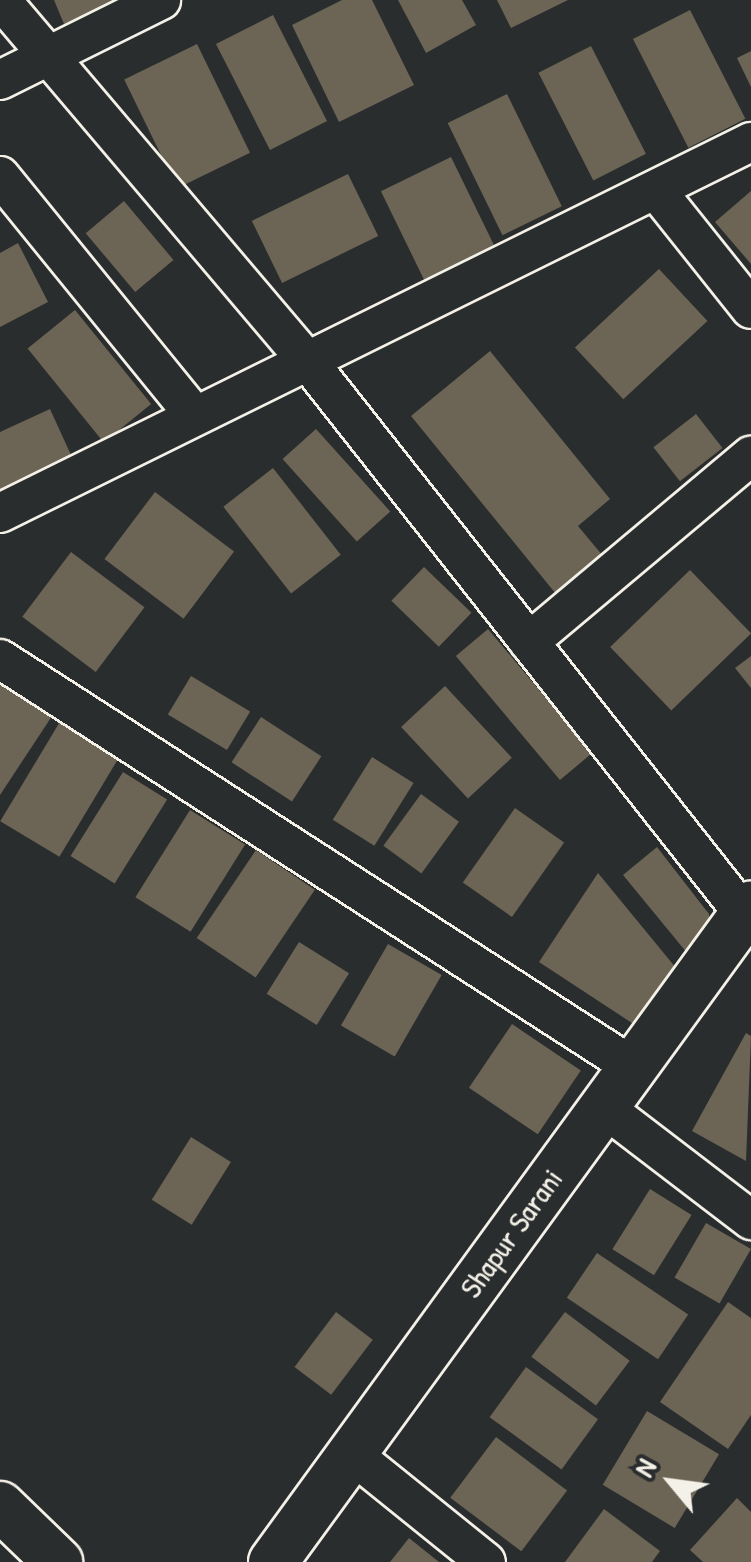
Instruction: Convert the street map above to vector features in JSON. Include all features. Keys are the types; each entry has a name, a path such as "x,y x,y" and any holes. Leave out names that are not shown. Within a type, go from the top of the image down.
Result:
{"street":[{"path":"0,0 310,364 749,914"},
{"path":"0,80 161,0"},
{"path":"0,513 310,364 751,142"},
{"path":"0,176 195,416"},
{"path":"656,190 751,309"},
{"path":"529,642 751,456"},
{"path":"0,659 630,1066"},
{"name":"Shapur Sarani","path":"273,1562 630,1066 749,914"},
{"path":"602,1106 751,1220"},
{"path":"352,1454 486,1562"},
{"path":"0,1506 58,1562"}],"building":[{"path":"54,0 119,0 64,24"},
{"path":"342,0 372,0 414,85 339,122 292,25"},
{"path":"398,0 462,0 476,25 426,53"},
{"path":"497,0 568,0 511,28"},
{"path":"690,10 745,119 688,148 633,39"},
{"path":"273,15 327,121 270,150 216,44"},
{"path":"197,44 250,153 177,188 124,80"},
{"path":"591,46 646,154 593,181 538,73"},
{"path":"751,51 751,87 737,58"},
{"path":"507,94 562,206 502,235 448,123"},
{"path":"451,157 497,252 427,286 381,191"},
{"path":"348,174 378,236 282,283 252,221"},
{"path":"751,191 751,264 715,222"},
{"path":"124,201 173,260 135,292 86,233"},
{"path":"18,243 48,302 0,327 0,253"},
{"path":"659,269 707,321 623,399 575,347"},
{"path":"75,310 151,404 104,442 28,348"},
{"path":"490,351 610,499 578,526 603,556 556,594 411,416"},
{"path":"50,409 76,466 0,501 0,432"},
{"path":"696,414 722,448 680,481 653,447"},
{"path":"316,429 390,511 357,542 283,459"},
{"path":"273,468 341,555 291,593 223,507"},
{"path":"155,492 234,552 184,619 104,559"},
{"path":"71,552 144,607 96,672 22,617"},
{"path":"424,567 471,613 439,647 391,601"},
{"path":"690,570 751,633 671,710 610,647"},
{"path":"488,629 592,753 560,780 456,656"},
{"path":"751,656 751,688 735,668"},
{"path":"0,669 58,707 0,795"},
{"path":"191,676 250,712 227,750 168,715"},
{"path":"445,686 512,758 468,799 401,727"},
{"path":"261,717 321,756 292,802 232,762"},
{"path":"61,720 120,756 59,857 0,821"},
{"path":"372,757 414,783 374,846 333,820"},
{"path":"123,772 167,800 115,884 71,856"},
{"path":"421,794 459,822 421,873 383,846"},
{"path":"515,808 564,842 512,917 463,883"},
{"path":"190,810 245,844 191,932 135,897"},
{"path":"657,847 709,914 711,936 692,959 623,875"},
{"path":"256,850 315,890 256,978 197,938"},
{"path":"598,873 676,968 638,1027 539,962"},
{"path":"299,942 349,973 317,1025 267,994"},
{"path":"388,944 442,975 395,1056 341,1025"},
{"path":"512,1024 581,1070 538,1134 469,1088"},
{"path":"746,1033 751,1036 746,1161 692,1131"},
{"path":"191,1137 231,1162 192,1225 152,1200"},
{"path":"650,1189 692,1215 654,1275 612,1249"},
{"path":"706,1223 751,1249 720,1304 674,1278"},
{"path":"597,1253 688,1315 658,1359 567,1298"},
{"path":"728,1302 751,1318 751,1415 728,1449 660,1402"},
{"path":"336,1312 373,1340 331,1395 294,1367"},
{"path":"565,1312 630,1361 596,1405 531,1357"},
{"path":"526,1367 598,1419 562,1469 490,1417"},
{"path":"647,1411 719,1454 675,1528 603,1485"},
{"path":"496,1437 567,1491 521,1551 450,1498"},
{"path":"737,1498 751,1512 751,1562 703,1562 690,1550"},
{"path":"604,1509 660,1551 652,1562 565,1562"},
{"path":"409,1538 439,1562 390,1562"}]}
